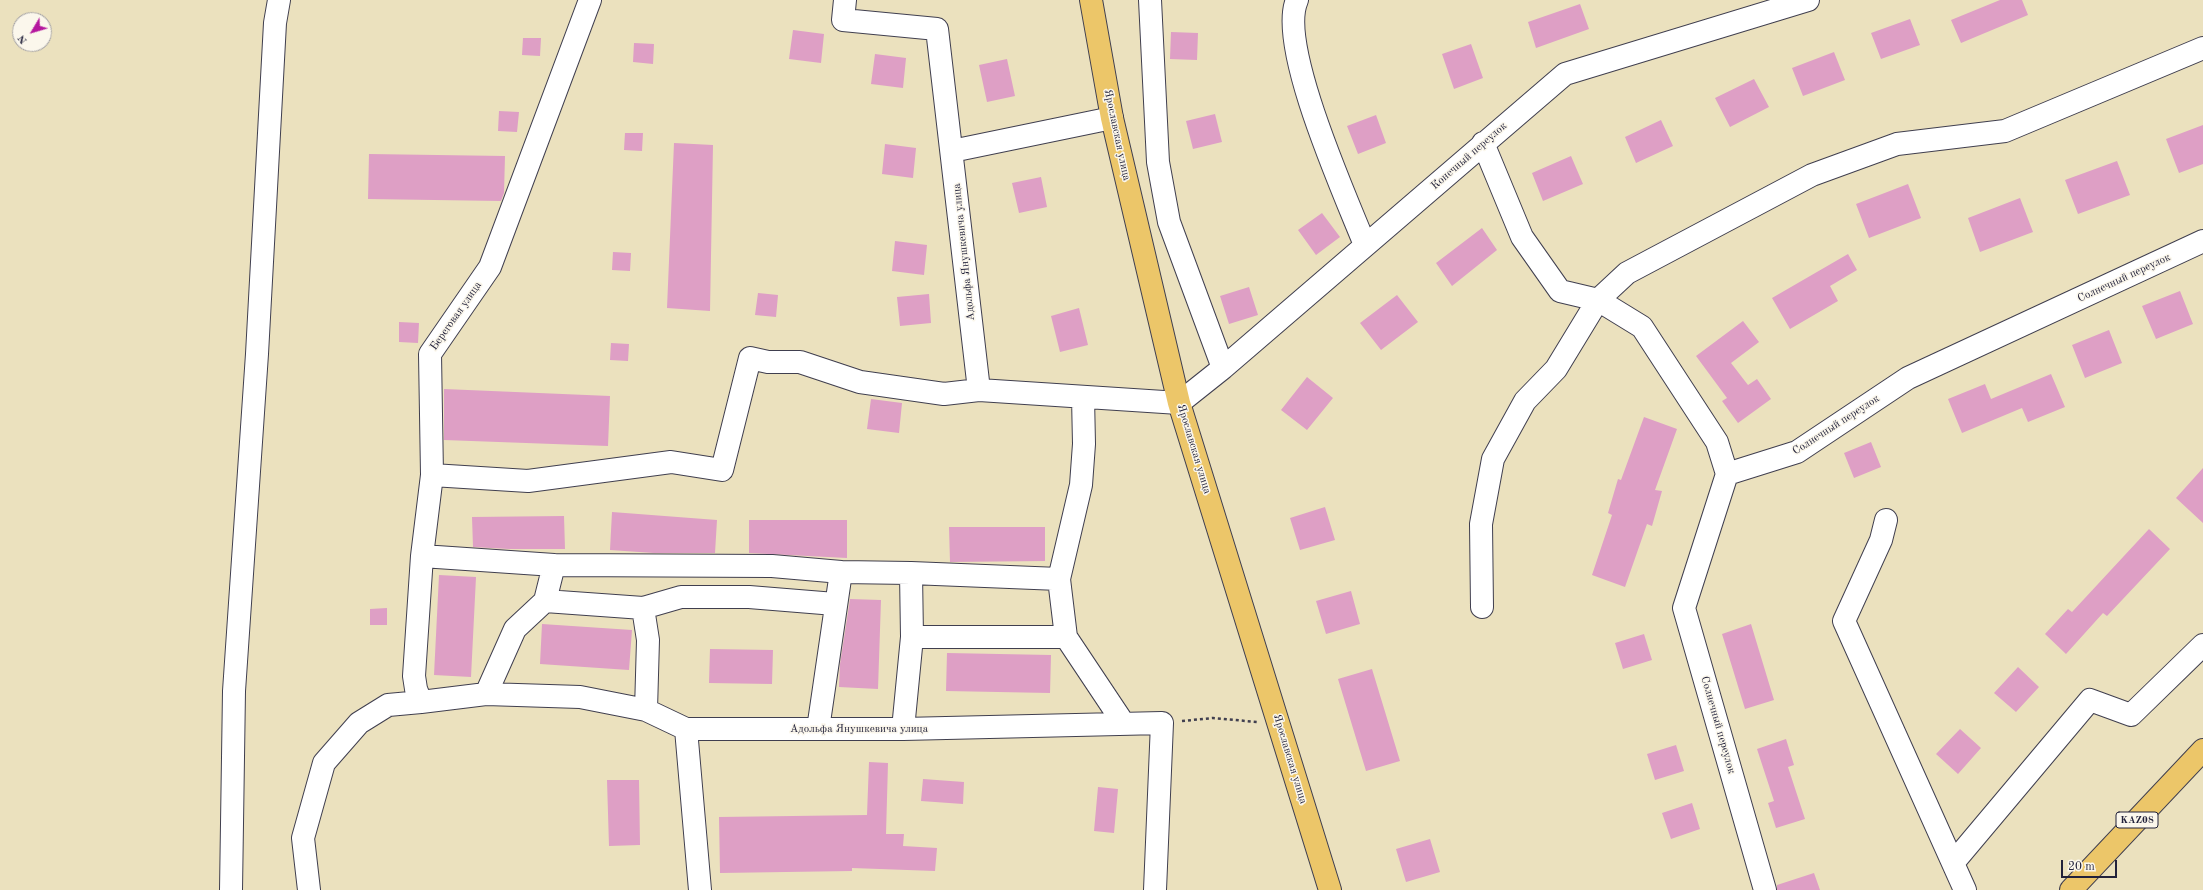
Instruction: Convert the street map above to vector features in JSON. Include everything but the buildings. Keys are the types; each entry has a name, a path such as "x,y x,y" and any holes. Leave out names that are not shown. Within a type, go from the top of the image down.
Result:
{"main road":[{"name":"Ярославская улица","path":"1091,0 1112,118 1180,403 1330,890"},
{"name":"KAZ08","path":"2071,890 2201,755"}],"street":[{"path":"232,890 234,691 258,347 275,23 279,0"},
{"name":"Береговая улица","path":"421,702 416,689 414,676 422,556 432,475 430,354 490,267 590,0"},
{"name":"Адольфа Янушкевича улица","path":"845,0 843,20 937,29 979,390"},
{"path":"1150,0 1158,162 1169,222 1223,368"},
{"path":"1297,0 1294,8 1295,44 1307,91 1323,141 1365,245"},
{"name":"Конечный переулок","path":"1180,403 1223,368 1565,74 1808,0"},
{"path":"1482,608 1481,524 1493,459 1525,402 1556,369 1598,300 1627,273 1812,175 1897,144 2005,131 2203,48"},
{"path":"952,151 1112,118"},
{"path":"1483,143 1522,237 1560,291 1598,300 1642,327 1717,442 1727,474"},
{"name":"Солнечный переулок","path":"1766,890 1684,608 1727,474 1797,452 1908,378 2203,241"},
{"path":"432,475 528,481 671,462 722,470 750,358 768,362 800,362 860,382 944,394 979,390 1083,398 1180,403"},
{"path":"1083,398 1084,444 1081,485 1059,579 1066,637 1124,724"},
{"path":"1886,520 1881,540 1844,621 1965,890"},
{"path":"422,556 554,565 772,566 841,572 911,573 1059,579"},
{"path":"486,694 515,630 545,601 554,565"},
{"path":"818,729 834,604 841,572"},
{"path":"903,729 912,637 911,573"},
{"path":"545,601 643,608 681,596 749,597 834,604"},
{"path":"643,608 648,640 646,710"},
{"path":"912,637 1066,637"},
{"path":"1953,863 2090,700 2132,715 2203,645"},
{"name":"Адольфа Янушкевича улица","path":"421,702 486,694 580,697 646,710 686,729 903,729 1162,723"},
{"path":"309,890 303,838 324,763 359,723 388,705 421,702"},
{"path":"1155,890 1162,723"},
{"path":"686,729 700,890"}],"path":[{"path":"1162,723 1213,718 1279,724"}]}
